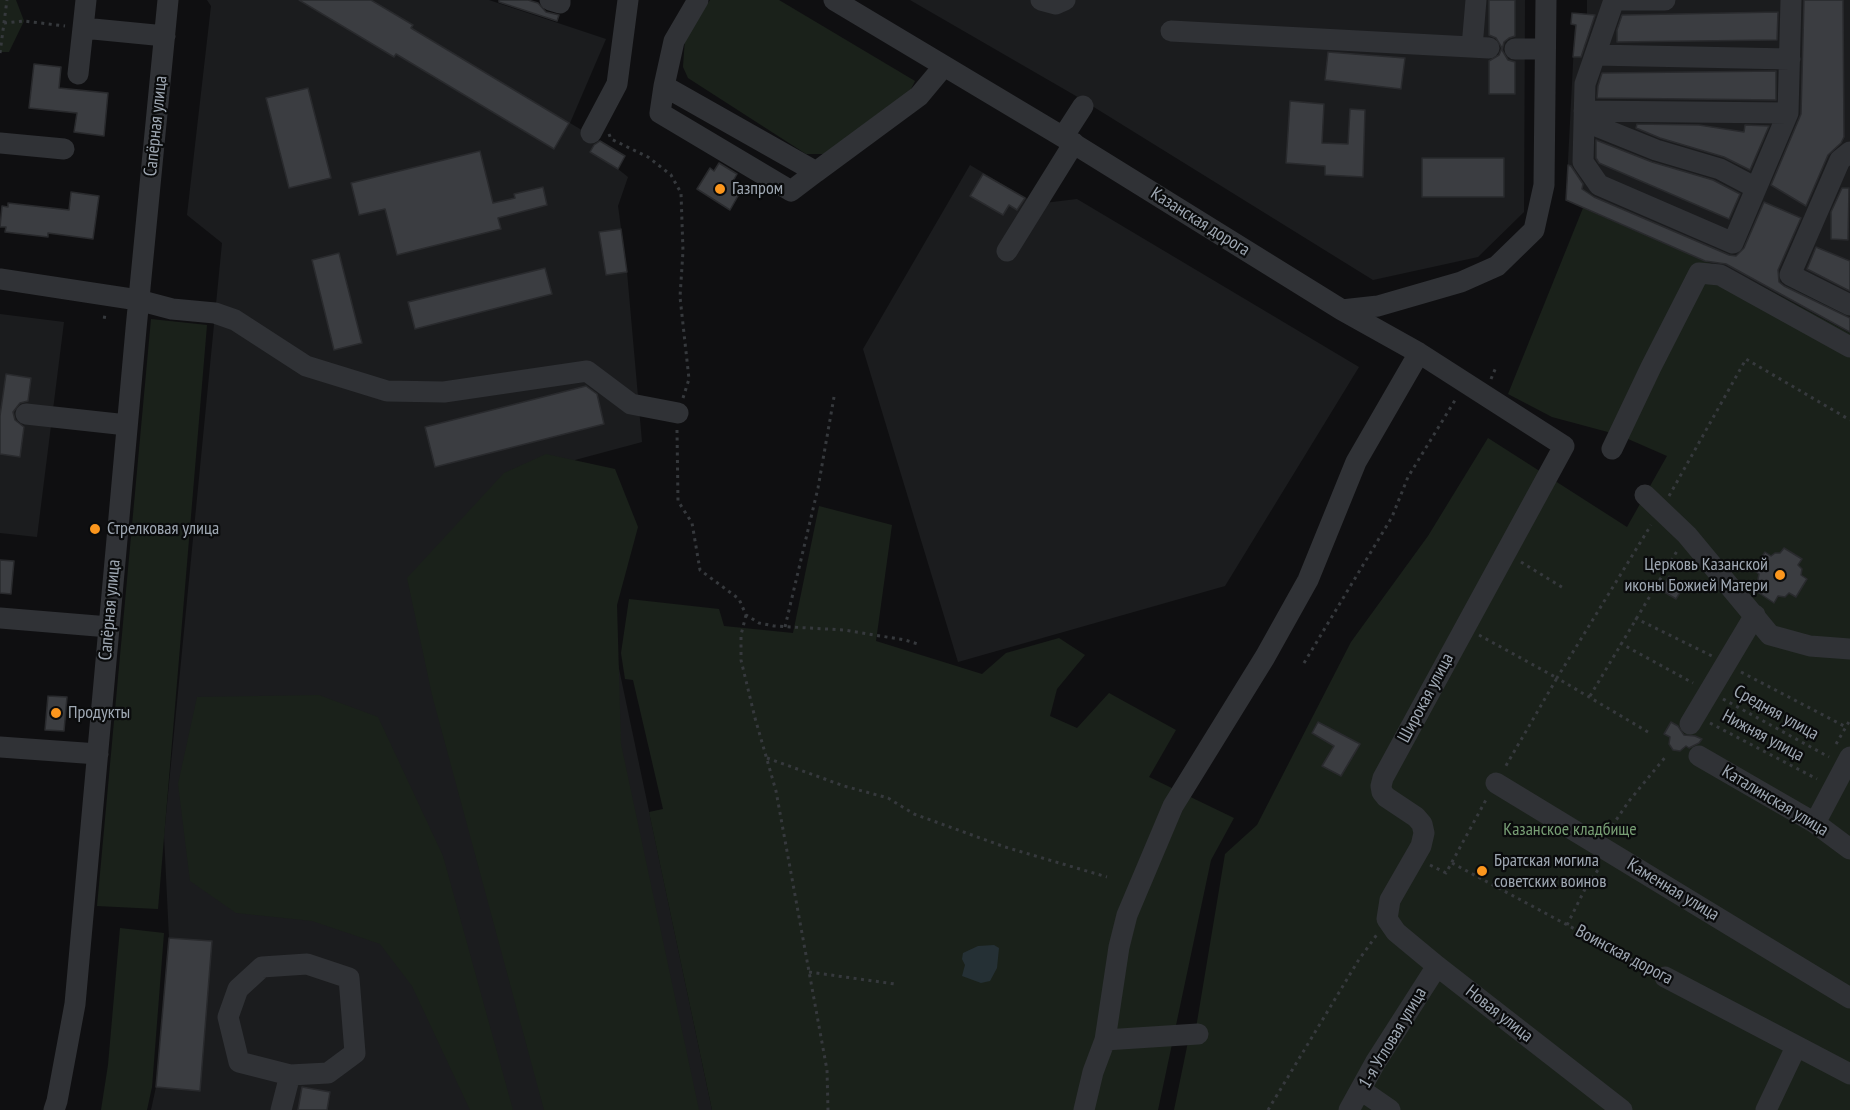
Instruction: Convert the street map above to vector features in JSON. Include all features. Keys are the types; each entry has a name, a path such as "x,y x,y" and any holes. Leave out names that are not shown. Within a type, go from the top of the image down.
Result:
{"street":[{"path":"78,74 86,0"},
{"name":"Сапёрная улица","path":"54,1110 75,1004 138,300 168,0"},
{"path":"550,0 560,3 560,0"},
{"path":"591,133 617,84 628,0"},
{"path":"698,0 674,41 660,113 791,191 919,96 944,66"},
{"name":"Казанская дорога","path":"834,0 1069,140 1342,310 1419,353 1564,446"},
{"path":"1041,0 1056,4 1065,0"},
{"path":"1171,31 1481,48 1476,0"},
{"path":"1342,310 1378,306 1461,282 1497,266 1534,230 1544,184 1546,0"},
{"path":"1665,0 1614,0 1585,84 1583,162 1599,185 1732,243 1788,113 1791,0"},
{"path":"83,28 165,36"},
{"path":"1515,49 1545,49"},
{"path":"1595,55 1790,59"},
{"path":"664,86 816,172"},
{"path":"1007,251 1069,140 1083,106"},
{"path":"1584,116 1626,111 1788,113"},
{"path":"1622,137 1626,111"},
{"path":"1584,116 1622,137 1656,150 1720,169 1756,188"},
{"path":"0,143 64,149"},
{"path":"1850,152 1840,160 1790,275 1850,305"},
{"path":"1612,449 1699,273 1720,275 1850,347"},
{"path":"0,279 138,300 172,309 215,313 235,320 306,366 387,391 444,392 587,371 631,404 678,413"},
{"path":"1084,1110 1093,1072 1105,1040 1119,947 1127,915 1173,806 1265,657 1308,580 1356,462 1419,353"},
{"path":"26,414 127,425"},
{"name":"Широкая улица","path":"1387,915 1390,900 1421,846 1424,833 1422,824 1416,817 1386,797 1381,786 1564,446"},
{"path":"1646,495 1687,535 1770,635 1810,646 1850,649"},
{"path":"1693,719 1755,615"},
{"path":"0,618 109,627"},
{"path":"0,747 98,754"},
{"name":"Каталинская улица","path":"1699,756 1815,823 1850,849"},
{"path":"1815,823 1840,757"},
{"name":"Каменная улица","path":"1496,783 1850,998"},
{"name":"Новая улица","path":"1387,915 1396,932 1622,1110"},
{"path":"307,964 350,978 356,1053 328,1073 290,1075 239,1062 228,1017 238,990 262,967 307,964"},
{"name":"1-я Угловая улица","path":"1349,1110 1375,1063 1437,966"},
{"name":"Воинская дорога","path":"1665,977 1850,1074"},
{"path":"1105,1040 1198,1034"},
{"path":"1766,1110 1796,1047"},
{"path":"282,1110 290,1075"},
{"path":"1361,1090 1390,1110"}],"path":[{"path":"0,53 7,0"},
{"path":"4,23 24,21 83,28"},
{"path":"602,113 611,139 648,157 671,175 681,193 683,250 681,297 689,379 678,413 676,440 678,501 692,522 700,570 739,599 746,615 741,635 741,660 776,791 827,1070 828,1110"},
{"path":"103,317 109,318"},
{"path":"1304,663 1392,517 1408,477 1466,383"},
{"path":"785,627 818,488 834,397"},
{"path":"1590,696 1687,535"},
{"path":"1506,553 1565,589"},
{"path":"746,615 759,622 785,627 844,630 918,644"},
{"path":"1635,618 1846,727"},
{"path":"1465,627 1557,678"},
{"name":"Средняя улица","path":"1620,643 1710,692 1840,757"},
{"name":"Нижняя улица","path":"1693,719 1817,780"},
{"path":"1567,925 1629,801 1667,755"},
{"path":"767,758 844,786 888,798 914,814 994,843 1107,877"},
{"name":"Воинская дорога","path":"1415,856 1446,873 1452,863 1665,977"},
{"path":"1268,1110 1387,915"},
{"path":"809,972 895,984"}],"shaded area":[{"path":"207,0 489,0 606,39 570,123 625,156 618,169 628,177 618,206 627,272 642,442 575,460 712,1110 151,1110 156,1087 169,938 164,835 222,243 187,215 211,6"},
{"path":"910,0 1525,0 1524,212 1478,257 1373,280 1076,96"},
{"path":"1587,0 1850,0 1850,333 1754,282 1566,200 1575,25 1571,24 1572,13 1587,14"},
{"path":"970,165 1036,204 1077,199 1359,367 1225,586 958,662 863,349"},
{"path":"0,314 64,322 37,537 0,533"},
{"path":"994,945 999,948 997,968 990,981 981,983 962,976 965,965 962,959 963,953 978,946"}],"green space":[{"path":"0,0 16,0 24,21 9,52 0,52"},
{"path":"710,0 779,0 915,81 910,91 827,154 806,154 688,78 683,67 685,38"},
{"name":"Казанское кладбище","path":"1583,208 1754,282 1850,333 1850,1110 1174,1110 1189,1037 1196,1028 1225,854 1257,825 1351,642 1428,536 1488,438 1627,527 1667,456 1619,435 1552,417 1508,394"},
{"path":"151,319 207,325 158,909 97,906"},
{"path":"546,454 615,469 638,527 617,605 621,744 699,1110 544,1110 432,695 407,578 504,473"},
{"path":"819,506 892,525 876,641 982,674 1006,653 1059,638 1085,655 1057,689 1050,716 1077,728 1109,693 1176,730 1149,777 1234,818 1211,860 1158,1110 712,1110 649,812 663,809 633,680 625,679 621,653 629,599 719,609 724,626 793,633"},
{"path":"319,695 378,717 443,856 513,1110 470,1110 412,986 380,944 312,921 236,913 190,881 178,784 197,697"},
{"path":"120,928 164,933 152,1087 147,1110 101,1110 108,1065"}],"building":[{"path":"299,0 371,0 413,25 411,28 569,123 554,149 396,54 394,57"},
{"path":"499,0 528,0 538,3 546,12 559,15 557,21 499,2"},
{"path":"1489,0 1515,0 1515,36 1504,42 1502,50 1508,60 1515,62 1515,94 1489,94 1489,61 1499,55 1502,48 1496,38 1489,35"},
{"path":"1804,0 1843,0 1844,137 1828,155 1806,206 1771,185 1801,114"},
{"path":"1778,12 1777,40 1617,42 1617,30 1622,15"},
{"path":"1572,13 1595,15 1581,57 1573,57 1576,25 1571,24"},
{"path":"1328,52 1405,58 1401,89 1325,80"},
{"path":"34,64 61,67 59,88 108,93 104,136 74,132 77,113 29,108"},
{"path":"1776,71 1776,100 1597,98 1602,73"},
{"path":"308,88 331,178 289,188 266,98"},
{"path":"1290,101 1324,104 1322,143 1348,144 1350,109 1365,110 1363,177 1325,175 1325,166 1286,163"},
{"path":"1637,124 1699,125 1744,132 1745,125 1769,126 1750,170 1724,157 1660,138 1636,128"},
{"path":"1596,140 1652,162 1713,180 1740,194 1729,219 1599,163 1596,158"},
{"path":"600,141 625,156 618,169 590,152"},
{"path":"480,151 493,203 515,198 514,194 543,187 547,205 498,218 501,229 397,255 385,209 359,215 351,183"},
{"path":"1422,158 1504,158 1504,197 1422,197"},
{"name":"Газпром","path":"719,163 737,174 732,183 742,189 730,210 697,189 710,168 714,171"},
{"path":"1568,165 1583,184 1582,189 1594,197 1729,255 1736,256 1744,248 1764,202 1801,218 1778,270 1779,282 1850,318 1850,332 1726,264 1705,261 1566,200"},
{"path":"983,174 1025,198 1017,210 1009,205 1003,215 970,196"},
{"path":"1842,188 1849,188 1848,240 1831,239 1831,212"},
{"path":"71,192 99,196 93,239 48,233 48,237 5,232 6,227 0,227 2,206 8,207 8,203 69,210"},
{"path":"621,229 627,272 606,275 599,232"},
{"path":"1816,247 1850,261 1850,291 1807,269"},
{"path":"339,253 362,343 334,350 312,260"},
{"path":"545,268 552,294 415,329 408,302"},
{"path":"6,374 31,378 28,401 20,403 13,412 15,420 24,427 20,457 0,454 0,416"},
{"path":"586,386 597,394 604,424 435,467 425,427"},
{"name":"Церковь Казанской иконы Божией Матери","path":"1784,548 1802,559 1798,565 1802,569 1801,575 1807,579 1796,597 1789,593 1785,597 1778,596 1774,603 1756,591 1761,584 1758,579 1759,574 1753,570 1765,552 1771,556 1780,553"},
{"path":"0,560 14,561 11,594 0,593"},
{"path":"1669,576 1684,586 1676,599 1661,590"},
{"name":"Продукты","path":"48,696 67,697 64,731 45,730"},
{"path":"1318,722 1360,744 1341,776 1322,766 1334,746 1312,733"},
{"path":"1671,722 1678,726 1684,735 1702,739 1689,748 1686,746 1680,751 1673,750 1669,744 1670,737 1664,734"},
{"path":"169,938 212,941 200,1091 156,1087"},
{"path":"302,1087 330,1092 327,1110 298,1110"}],"place":[{"name":"Газпром","path":"720,189"},
{"name":"Стрелковая улица","path":"95,529"},
{"name":"Церковь Казанской иконы Божией Матери","path":"1780,575"},
{"name":"Продукты","path":"56,713"},
{"name":"Братская могила советских воинов","path":"1482,871"}]}
